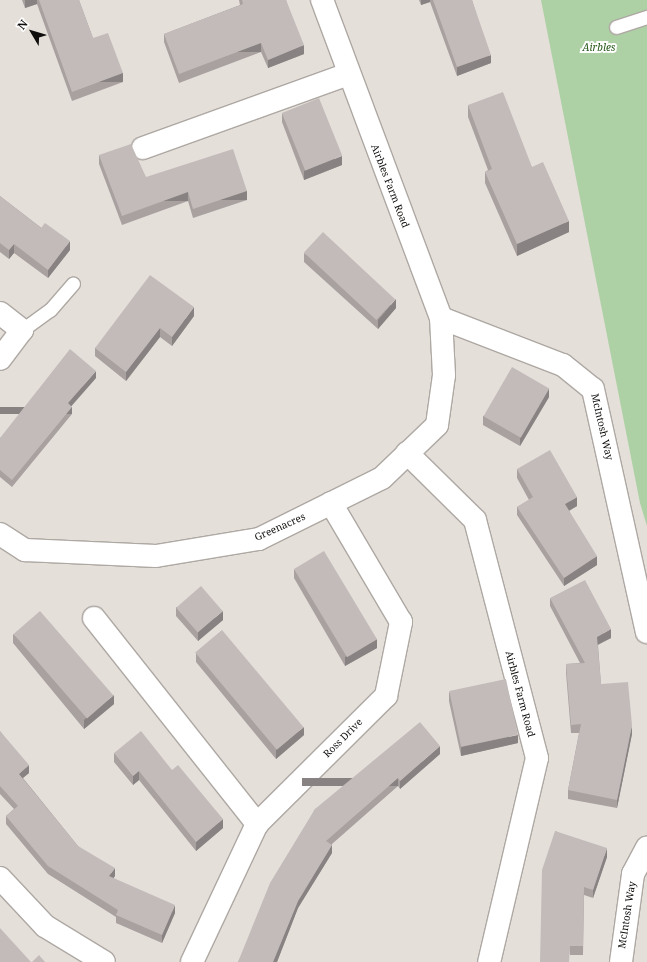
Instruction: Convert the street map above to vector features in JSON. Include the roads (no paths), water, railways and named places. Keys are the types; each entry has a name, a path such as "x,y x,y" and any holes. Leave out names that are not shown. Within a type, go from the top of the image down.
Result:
{"street":[{"name":"Airbles Farm Road","path":"322,0 348,74 441,318 444,375"},
{"path":"143,148 348,74"},
{"path":"0,313 22,330 0,359"},
{"name":"McIntosh Way","path":"441,318 563,365 594,389 647,632"},
{"name":"Greenacres","path":"0,535 25,550 156,556 259,539 382,478 437,425 444,375"},
{"name":"Airbles Farm Road","path":"407,453 475,520 537,758 489,962"},
{"name":"Ross Drive","path":"192,962 257,824 386,696 401,622 331,503"},
{"path":"94,618 257,824"},
{"name":"McIntosh Way","path":"621,962 633,874 647,848"},
{"path":"0,878 45,926 104,962"}],"lane":[{"path":"616,27 647,17"},
{"path":"22,330 50,310 73,284"}],"park label":[{"name":"Airbles","path":"599,48"}]}
